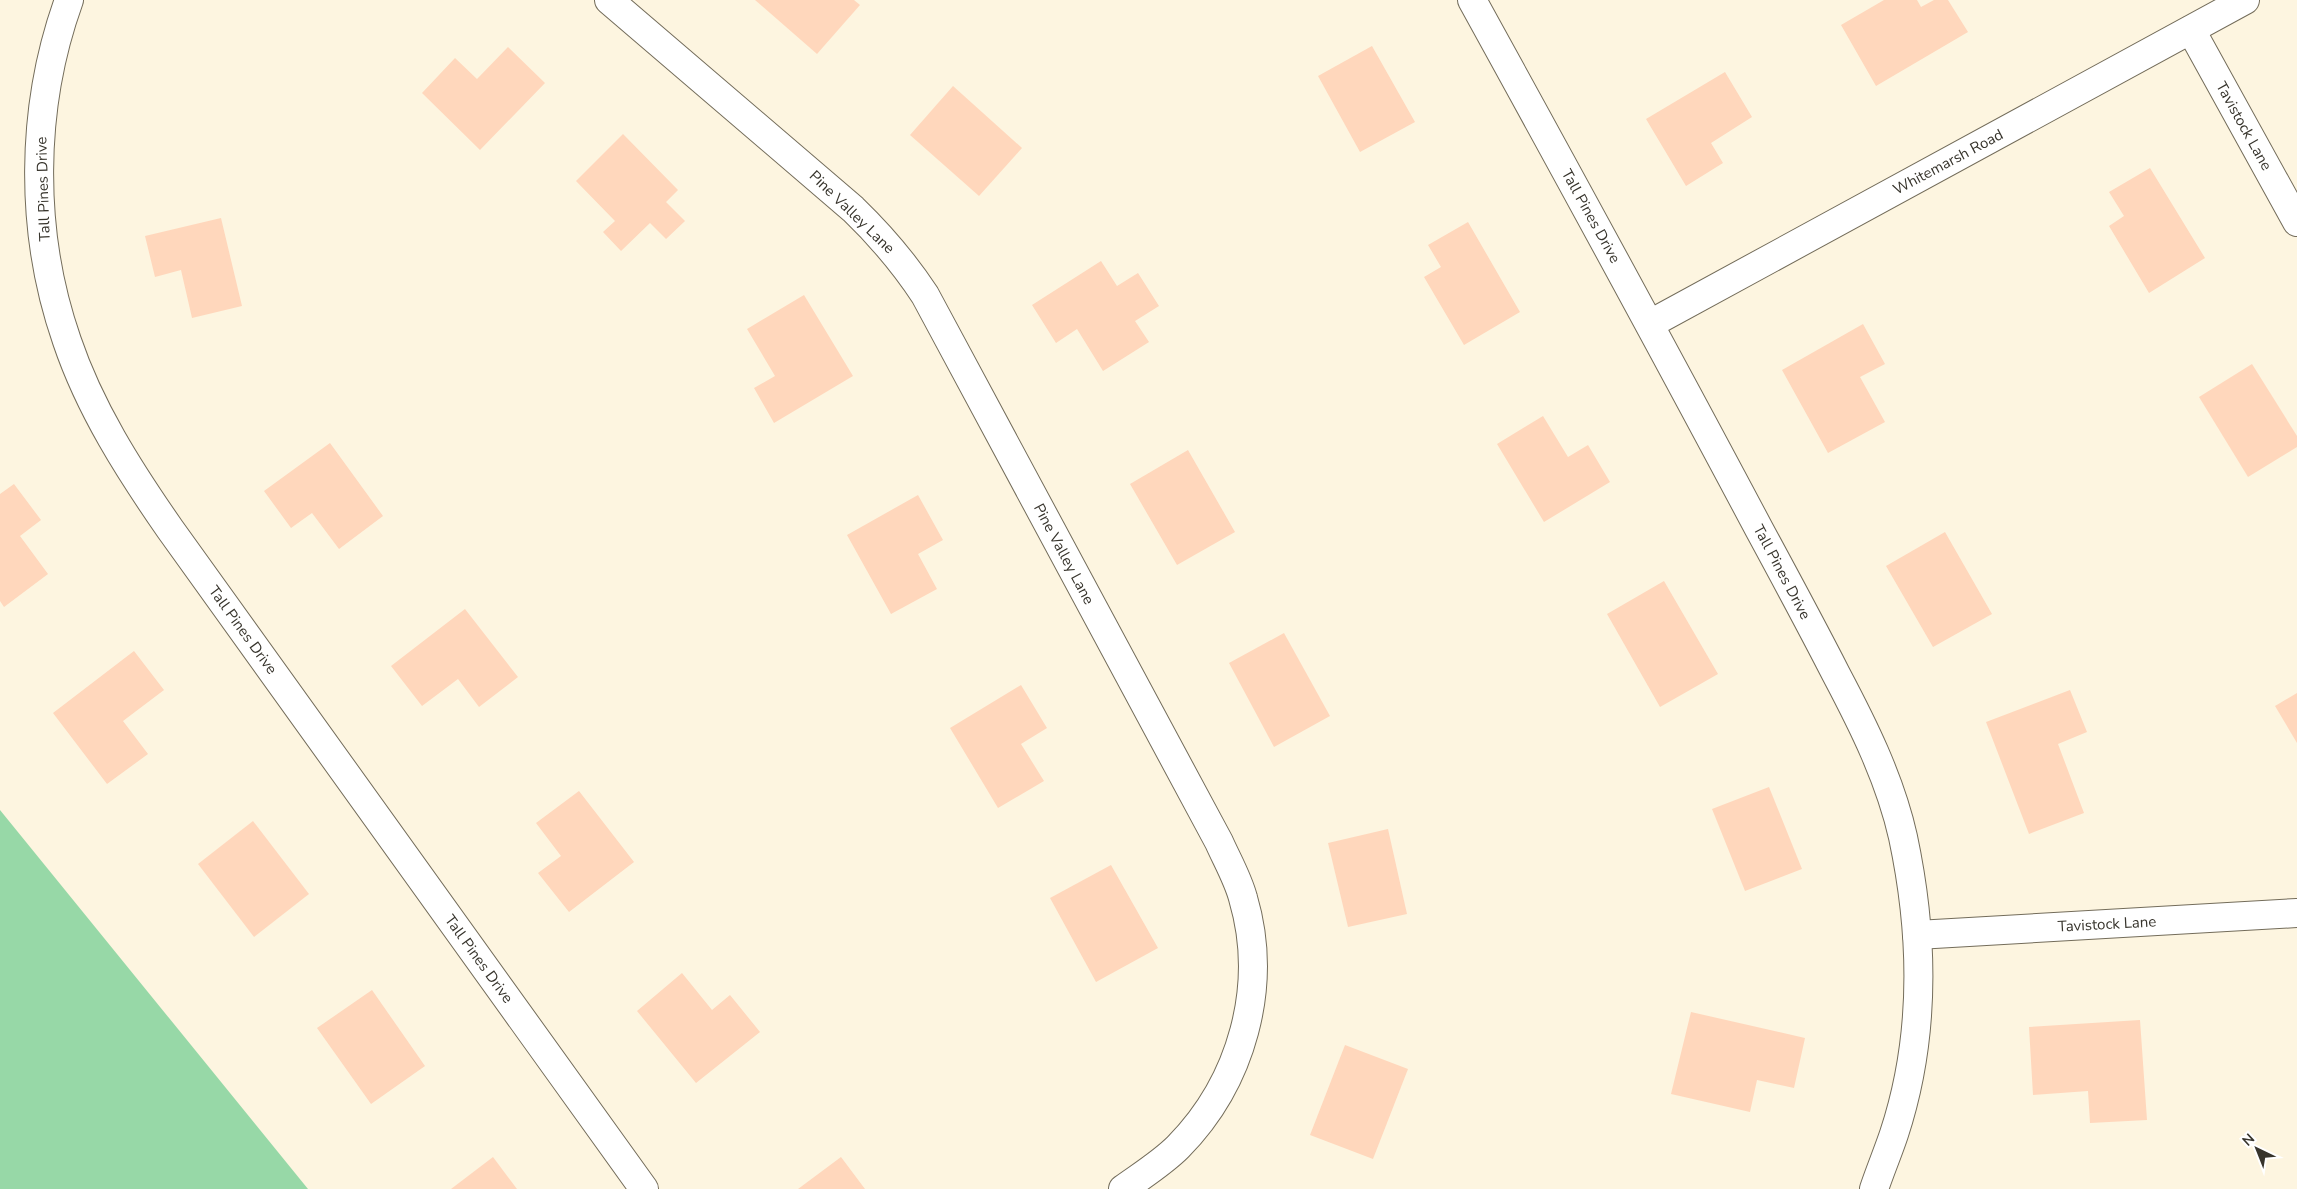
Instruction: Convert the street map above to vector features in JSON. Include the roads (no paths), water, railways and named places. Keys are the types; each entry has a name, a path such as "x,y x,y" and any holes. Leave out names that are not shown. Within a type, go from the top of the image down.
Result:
{"street":[{"name":"Tall Pines Drive","path":"69,0 56,39 44,95 41,206 47,267 66,340 96,410 132,474 170,529 644,1189"},
{"name":"Pine Valley Lane","path":"609,0 853,209 875,230 909,271 935,312 1232,869 1243,897 1253,949 1254,977 1246,1027 1238,1050 1215,1099 1198,1124 1177,1148 1123,1189"},
{"name":"Tall Pines Drive","path":"1472,0 1650,324 1830,661 1871,744 1889,788 1902,835 1917,935 1920,974 1918,1020 1910,1075 1895,1133 1874,1189"},
{"name":"Whitemarsh Road","path":"1650,324 2245,0"},
{"name":"Tavistock Lane","path":"2191,30 2297,222"},
{"name":"Tavistock Lane","path":"1917,935 2297,914"}]}
